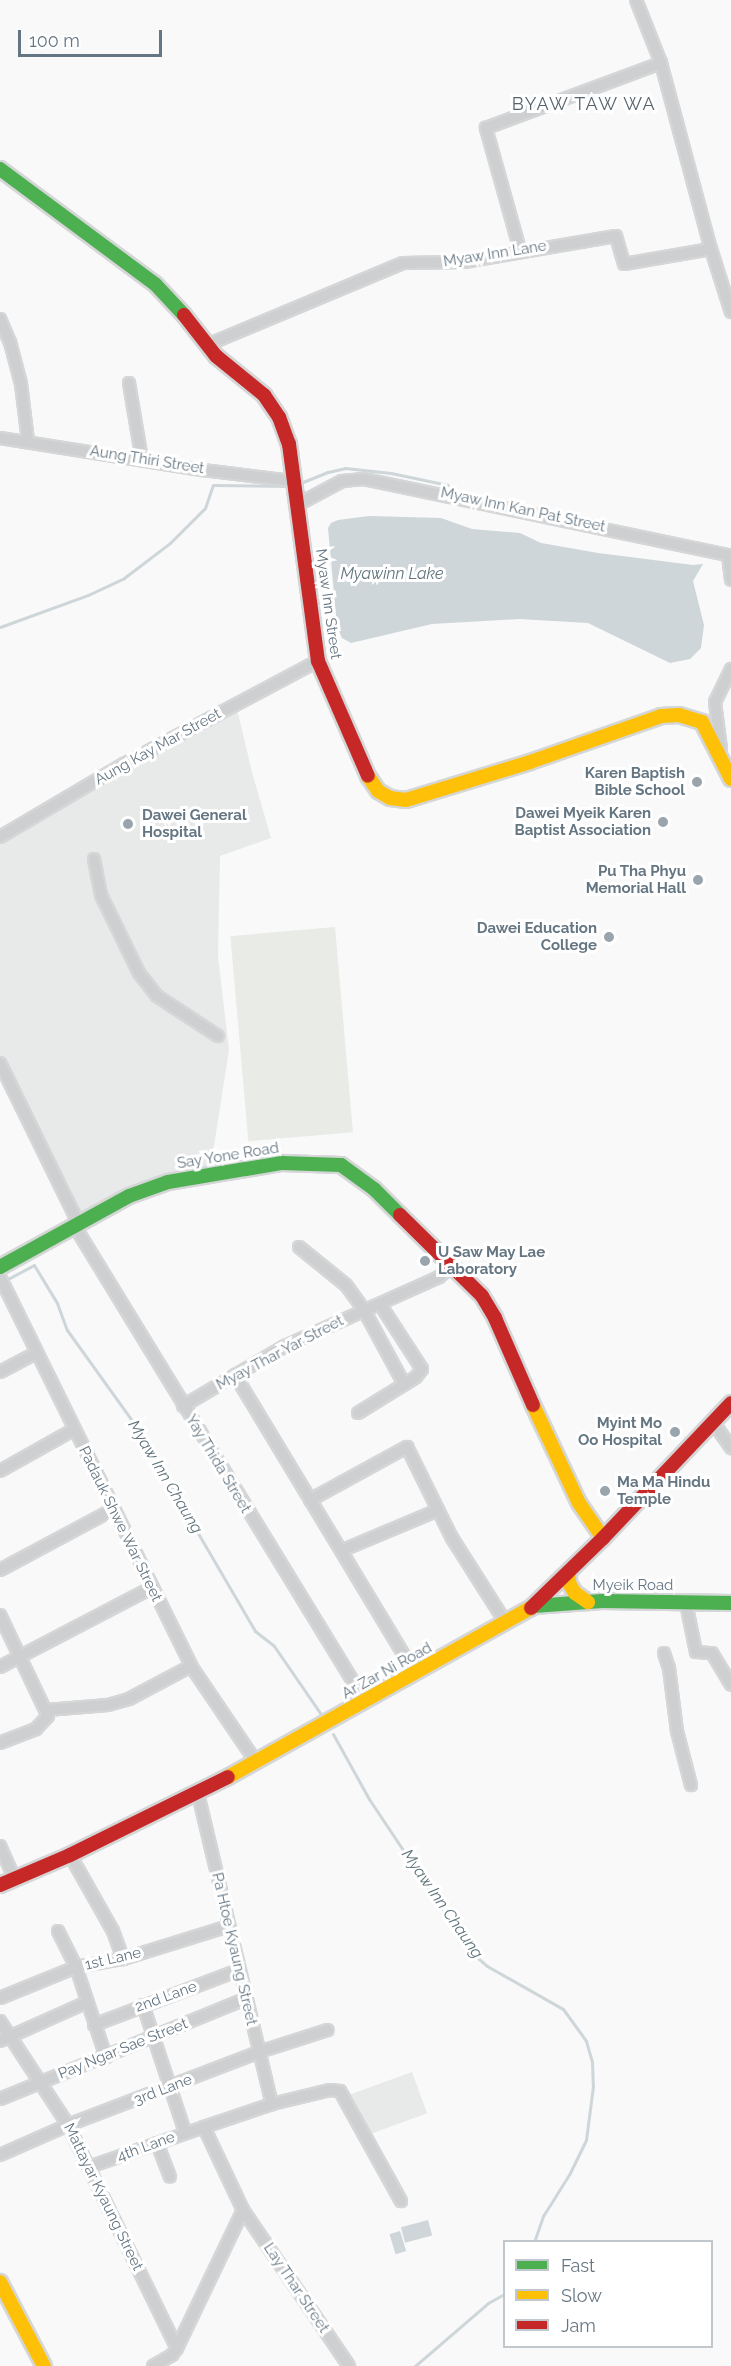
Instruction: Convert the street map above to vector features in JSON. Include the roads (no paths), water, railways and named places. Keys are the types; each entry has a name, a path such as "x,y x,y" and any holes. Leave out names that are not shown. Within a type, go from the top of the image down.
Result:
{"main road":[{"name":"Myaw Inn Street","path":"0,169 156,285 234,373 271,404 289,444 318,661 362,768 378,791 390,798 406,800 530,762 661,716 679,715 702,722 722,755 731,779"},
{"name":"Say Yone Road","path":"0,1267 129,1196 168,1182 282,1163 341,1165 374,1189 482,1296 495,1318 556,1458 579,1503 603,1538"},
{"name":"Ar Zar Ni Road","path":"0,1885 70,1855 198,1794 534,1606 603,1538 731,1403"},
{"path":"568,1573 569,1583 575,1593 588,1602"},
{"name":"Myeik Road","path":"534,1606 588,1602 731,1604"},
{"path":"0,2282 44,2366"}],"street":[{"path":"636,0 661,63 711,249 731,312"},
{"path":"520,250 486,128 661,63"},
{"name":"Myaw Inn Lane","path":"207,345 403,263 464,262 520,250 616,236 624,264 711,249"},
{"path":"0,319 10,342 21,384 28,441"},
{"path":"129,384 142,460"},
{"name":"Aung Thiri Street","path":"0,438 293,481"},
{"name":"Myaw Inn Kan Pat Street","path":"297,505 342,481 363,479 404,486 728,555 731,580"},
{"name":"Aung Kay Mar Street","path":"0,837 124,764 318,661"},
{"path":"722,755 716,702 724,679 731,669"},
{"path":"94,859 101,895 139,973 158,996 219,1036"},
{"path":"0,1063 75,1216 74,1225"},
{"name":"Yay Thida Street","path":"74,1225 365,1701"},
{"path":"299,1247 346,1285 364,1310 404,1384"},
{"name":"Myay Thar Yar Street","path":"183,1406 285,1347 439,1277 453,1265"},
{"name":"Padauk Shwe War Street","path":"0,1277 73,1430 191,1666 255,1762"},
{"path":"358,1413 416,1377 422,1369 380,1304"},
{"path":"0,1372 36,1353"},
{"path":"235,1375 416,1673"},
{"path":"713,1422 731,1448"},
{"path":"0,1471 73,1430"},
{"path":"310,1500 407,1447 438,1510 506,1623"},
{"path":"0,1570 114,1509"},
{"path":"343,1550 438,1510"},
{"path":"0,1667 151,1588"},
{"path":"686,1603 696,1652 712,1653 731,1685"},
{"path":"0,1615 47,1710 47,1719 36,1729 0,1743"},
{"path":"664,1653 669,1668 676,1731 691,1785"},
{"path":"47,1710 108,1705 129,1699 191,1666"},
{"name":"Pa Htoe Kyaung Street","path":"198,1794 245,1999 272,2104"},
{"path":"0,1846 14,1878"},
{"path":"70,1855 113,1931 123,1959"},
{"name":"1st Lane","path":"0,1998 76,1967 123,1959 229,1926"},
{"path":"58,1931 76,1967 106,2057"},
{"name":"2nd Lane","path":"94,2025 239,1970"},
{"name":"Pay Ngar Sae Street","path":"0,2099 245,1999"},
{"path":"5,2039 87,2002"},
{"path":"143,2005 185,2132"},
{"name":"Mattayar Kyaung Street","path":"0,2021 5,2039 68,2125 177,2348"},
{"name":"3rd Lane","path":"0,2155 68,2125 170,2088 259,2052 328,2030"},
{"path":"153,2366 172,2355 177,2348 243,2210 204,2127 272,2104 330,2090 340,2091 400,2201"},
{"name":"4th Lane","path":"89,2168 204,2127"},
{"path":"157,2143 170,2177"},
{"name":"Lay Thar Street","path":"243,2210 349,2366"}],"water":[{"name":"Myawinn Lake","path":"369,516 441,518 472,529 520,533 541,543 598,553 693,565 703,564 693,581 704,625 701,648 690,659 670,663 588,623 519,619 432,624 351,643 342,638 337,626 328,528 331,523 338,520"},
{"path":"428,2220 432,2235 405,2243 401,2227"},
{"path":"400,2231 406,2251 396,2254 389,2234"}],"waterway":[{"name":"Myaw Inn Chaung","path":"298,484 345,468 391,473 448,485"},
{"name":"Myaw Inn Chaung","path":"0,627 88,595 124,578 170,543 205,508 213,485 288,486"},
{"name":"Myaw Inn Chaung","path":"4,1281 34,1265 57,1303 67,1330 133,1422 255,1631 274,1646 323,1717"},
{"name":"Myaw Inn Chaung","path":"333,1734 369,1799 471,1952 487,1966 563,2009 586,2041 592,2062 593,2086 586,2140 570,2173 543,2216 535,2240"},
{"name":"Myaw Inn Chaung","path":"415,2366 488,2303 503,2295"}],"place":[{"name":"Karen Baptish Bible School","path":"697,782"},
{"name":"Dawei Myeik Karen Baptist Association","path":"663,822"},
{"name":"Dawei General Hospital","path":"128,824"},
{"name":"Pu Tha Phyu Memorial Hall","path":"698,880"},
{"name":"Dawei Education College","path":"609,937"},
{"name":"U Saw May Lae Laboratory","path":"425,1261"},
{"name":"Myint Mo Oo Hospital","path":"675,1432"},
{"name":"Ma Ma Hindu Temple","path":"605,1491"}],"district":[{"name":"BYAW TAW WA","path":"584,104"}]}
